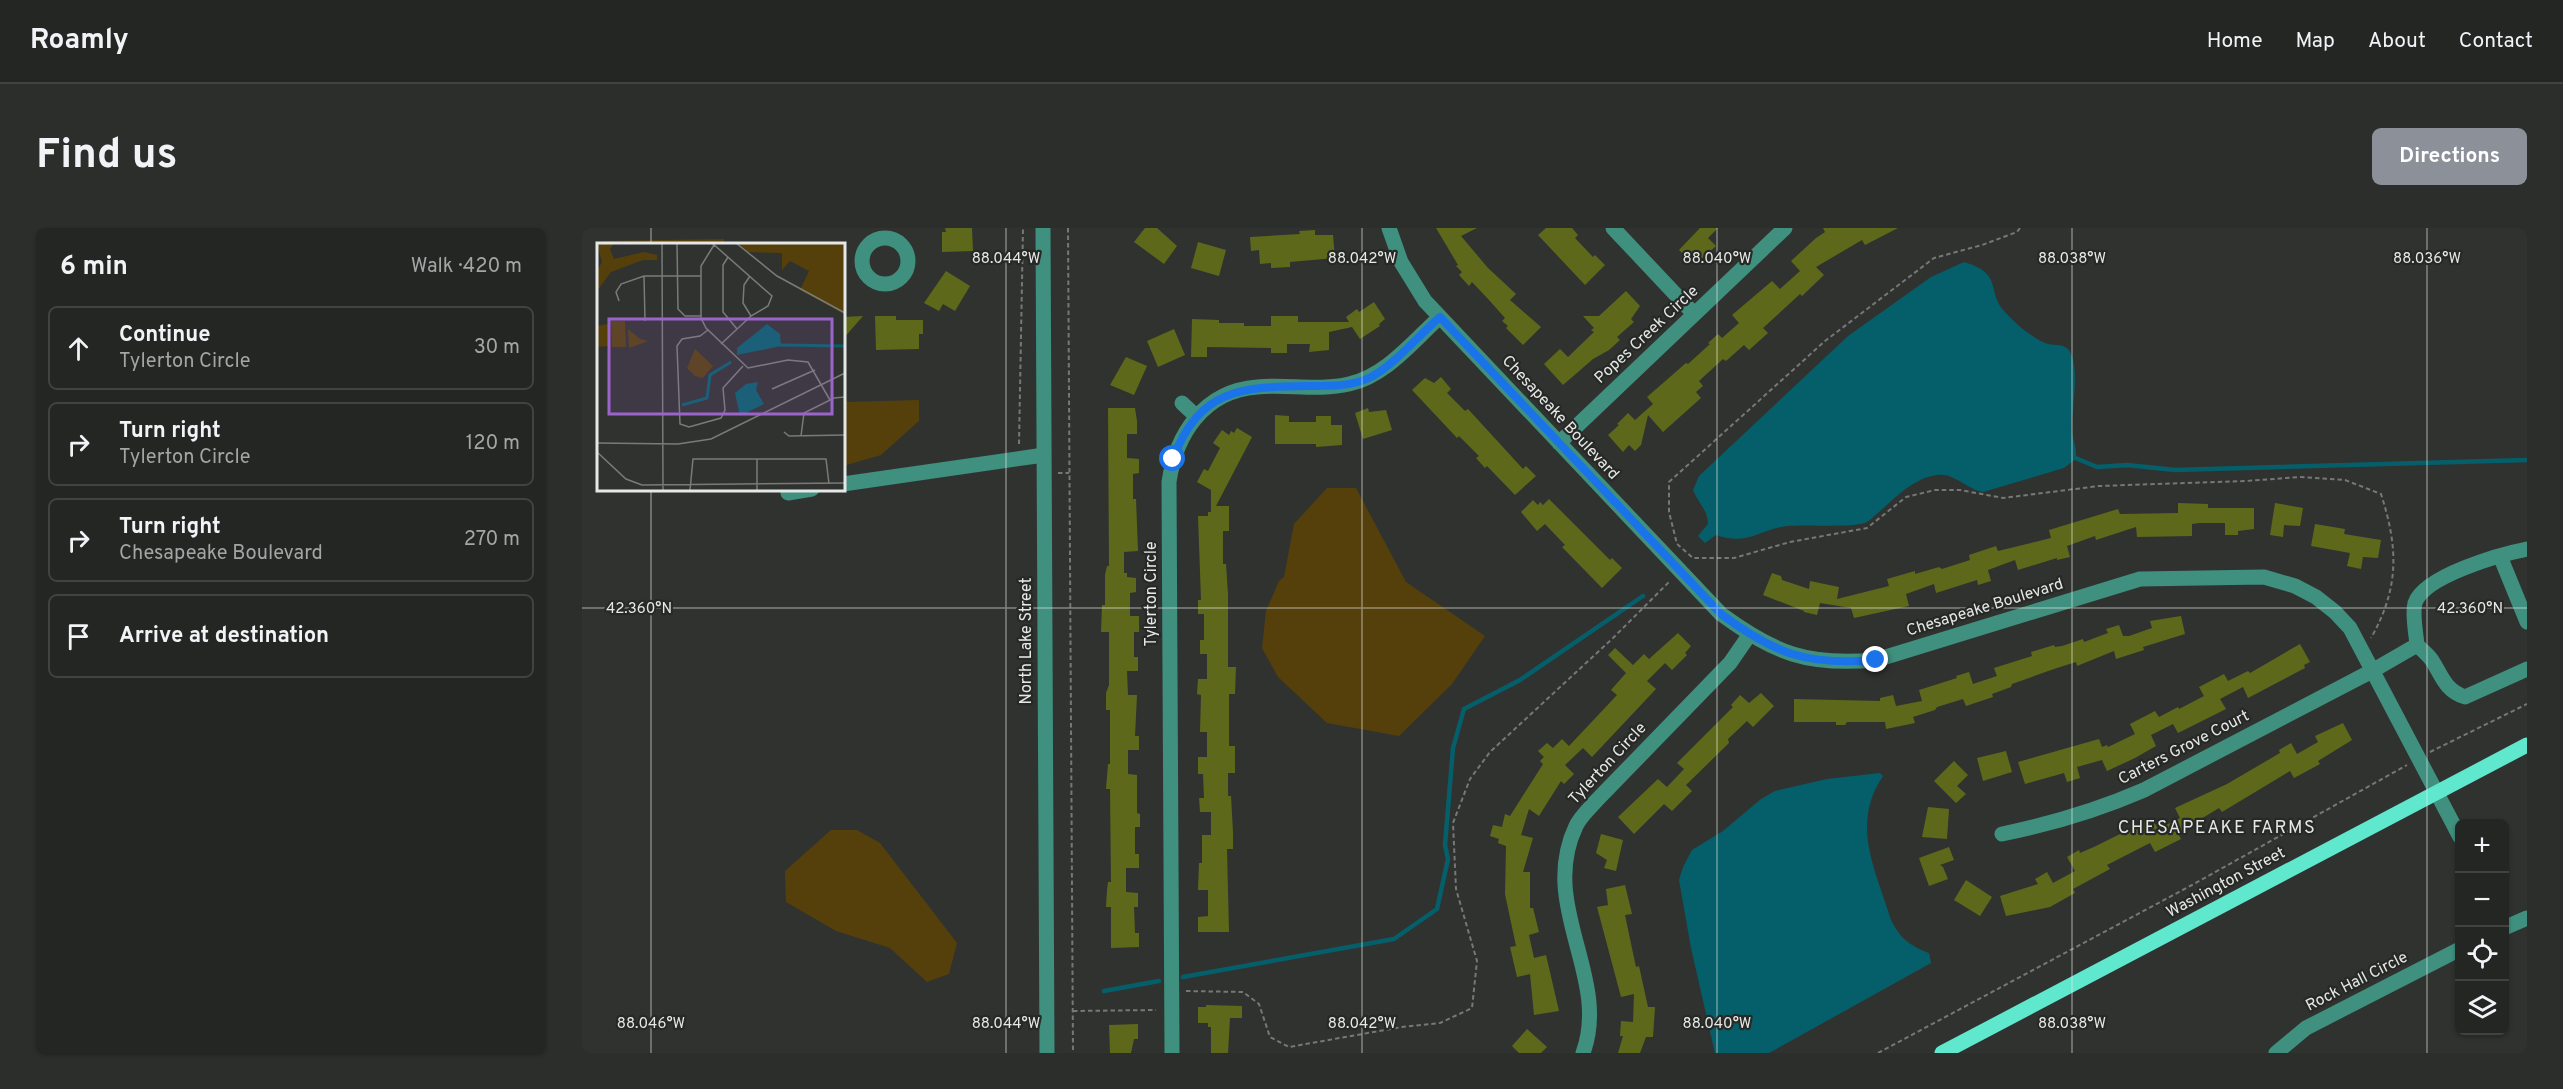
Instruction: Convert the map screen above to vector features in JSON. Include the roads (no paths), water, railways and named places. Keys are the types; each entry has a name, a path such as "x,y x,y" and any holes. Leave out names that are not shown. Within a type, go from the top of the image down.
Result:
{"main road":[{"name":"Washington Street","path":"1942,1053 1966,1047 2527,745"}],"street":[{"name":"North Lake Street","path":"1043,228 1047,1053"},
{"name":"Chesapeake Boulevard","path":"1389,228 1401,262 1425,301 1721,614 1761,642 1789,655 1808,659 1849,663 1876,660 2140,579 2264,577 2295,586 2316,597 2350,628 2455,828"},
{"path":"1613,228 1694,314"},
{"name":"Popes Creek Circle","path":"1559,442 1785,228"},
{"name":"Tylerton Circle","path":"1172,1053 1170,482 1173,459 1179,441 1197,417 1213,402 1233,392 1257,387 1349,384 1371,377 1440,317"},
{"path":"1182,403 1197,417"},
{"path":"844,484 1044,455"},
{"path":"788,493 806,490"},
{"path":"2527,549 2478,563 2427,586 2415,603 2417,645 2430,658 2446,686 2454,694 2465,697 2527,669"},
{"path":"2500,556 2527,621"},
{"name":"Tylerton Circle","path":"1583,1053 1591,1021 1590,1000 1564,895 1567,849 1577,824 1596,801 1730,663 1750,634"},
{"name":"Carters Grove Court","path":"2002,834 2045,825 2109,805 2144,790 2372,671 2417,645"},
{"path":"2509,924 2527,918"},
{"name":"Rock Hall Circle","path":"2276,1053 2306,1028 2455,952"}],"water":[{"path":"1964,262 1985,272 1990,278 2000,305 2020,326 2048,344 2069,350 2073,358 2075,378 2072,431 2076,459 2064,468 1983,492 1949,476 1929,477 1906,489 1865,523 1787,526 1745,538 1727,538 1716,535 1705,543 1698,536 1708,524 1708,519 1693,490 1699,476 1848,336 1931,277"},
{"path":"1880,773 1883,776 1873,794 1868,812 1867,830 1873,865 1894,926 1906,941 1929,953 1931,963 1769,1053 1715,1053 1691,948 1679,880 1692,850 1723,831 1761,799 1775,791 1827,779"}],"waterway":[{"path":"2073,457 2097,467 2127,465 2175,470 2527,460"},
{"path":"1183,977 1394,939 1437,909 1448,859 1445,845 1453,748 1464,709 1520,680 1643,596"},
{"path":"1104,991 1159,981"}],"district":[{"name":"CHESAPEAKE FARMS","path":"2217,828"}]}
